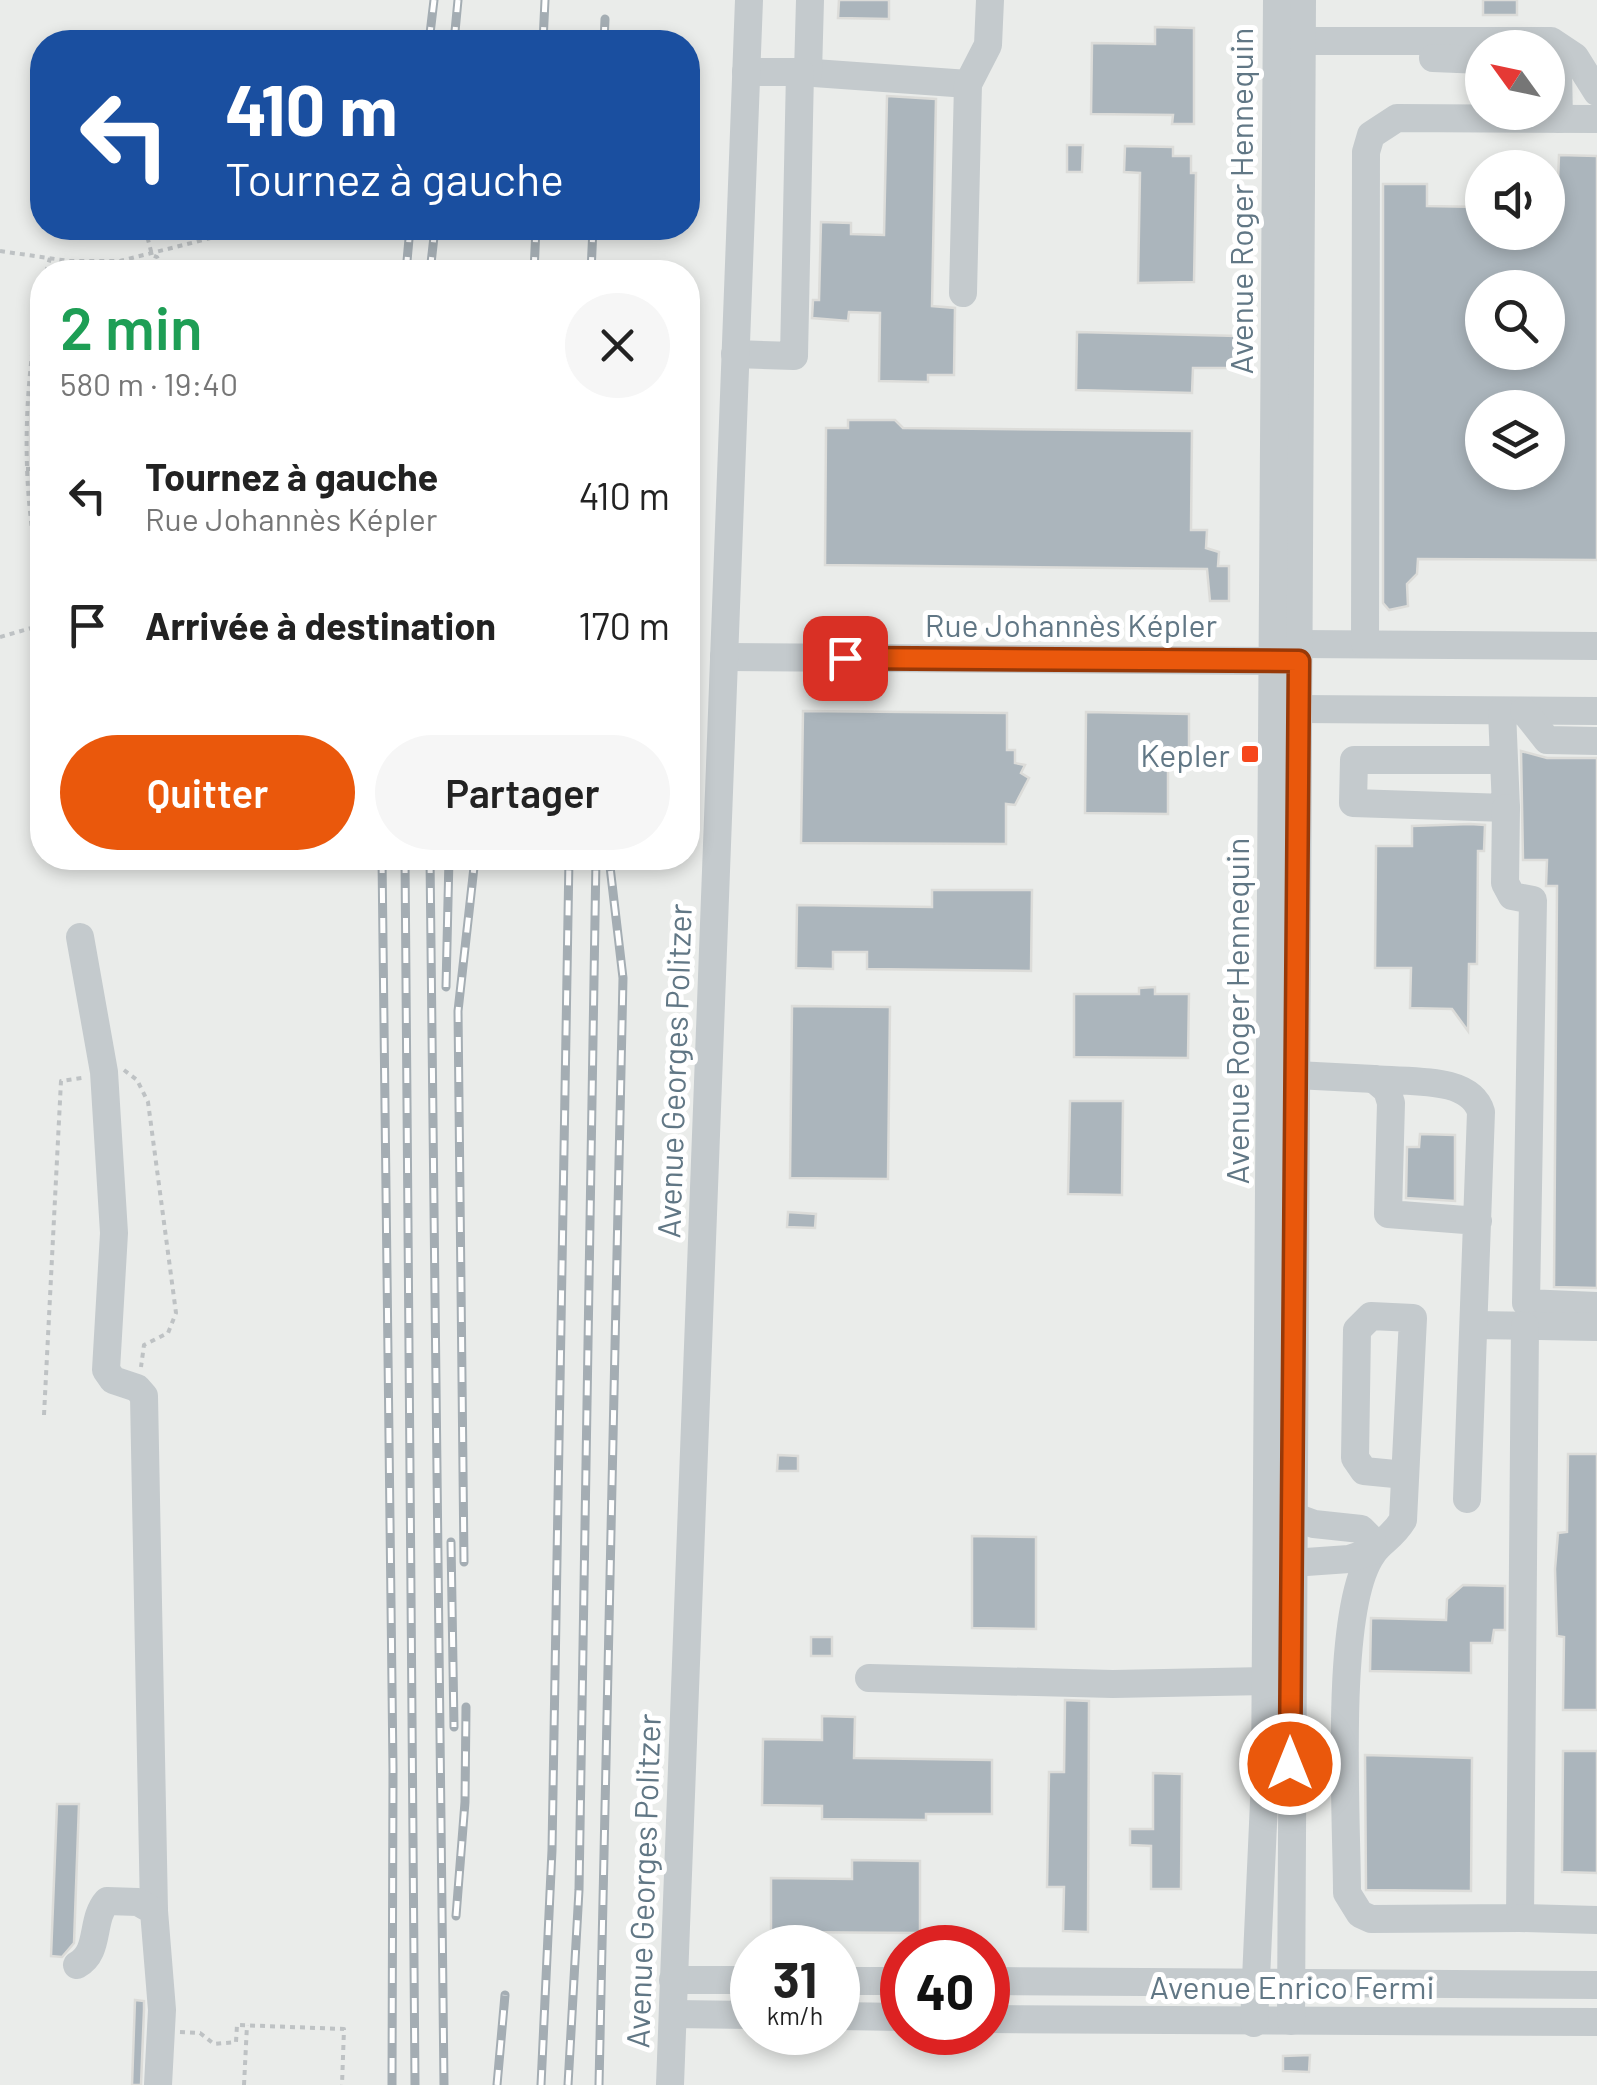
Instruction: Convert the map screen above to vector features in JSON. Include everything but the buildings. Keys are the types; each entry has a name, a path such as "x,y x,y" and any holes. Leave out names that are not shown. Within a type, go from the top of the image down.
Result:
{"street":[{"name":"Avenue Georges Politzer","path":"670,2085 749,0"},
{"path":"735,354 794,356 810,0"},
{"path":"963,293 968,84 988,45 990,0"},
{"name":"Avenue Roger Hennequin","path":"1277,0 1290,655 1298,710 1291,2021"},
{"name":"Avenue Roger Hennequin","path":"1254,2023 1259,1982 1302,0"},
{"path":"1302,48 1551,42 1575,57 1597,92"},
{"path":"1302,48 1465,59"},
{"path":"746,72 968,84"},
{"path":"1365,644 1366,152 1370,135 1397,118 1465,118"},
{"path":"1565,119 1597,119"},
{"name":"Rue Johannès Képler","path":"724,657 1290,655 1365,644 1597,646"},
{"path":"1298,710 1597,711"},
{"path":"1513,711 1548,740 1597,741"},
{"path":"1513,711 1504,760 1506,883 1512,896 1533,900 1526,1303 1597,1306"},
{"path":"1504,760 1354,760 1353,803 1506,808"},
{"path":"80,937 104,1072 114,1233 106,1370 113,1380 137,1388 144,1396 154,1911 159,1931 158,2085"},
{"path":"1296,1075 1464,1088 1478,1101 1478,1222 1467,1499"},
{"path":"1374,1079 1387,1090 1391,1103 1388,1214 1478,1222"},
{"path":"1292,1563 1350,1559 1374,1552 1390,1541 1403,1520 1413,1318 1371,1316 1358,1330 1355,1458 1364,1471 1405,1475"},
{"path":"1474,1325 1597,1327"},
{"path":"1520,1918 1525,1326"},
{"path":"1292,1516 1314,1524 1361,1529 1372,1540 1374,1552 1348,1627 1347,1893 1360,1914 1371,1919 1597,1920"},
{"path":"868,1678 1114,1684 1266,1680"},
{"path":"77,1965 91,1952 97,1919 107,1902 138,1902 154,1911"},
{"path":"673,1980 730,1980"},
{"name":"Avenue Enrico Fermi","path":"1010,1982 1597,1986"},
{"path":"673,2014 730,2015"},
{"name":"Avenue Enrico Fermi","path":"1010,2019 1597,2022"}],"path":[{"path":"148,240 152,255 158,260"},
{"path":"110,260 152,255 206,240"},
{"path":"0,251 72,260"},
{"path":"30,425 26,469 30,523"},
{"path":"0,637 30,628"},
{"path":"161,2032 200,2033 214,2044 236,2042 237,2025 344,2029 342,2085"},
{"path":"244,2085 247,2025"}],"shaded area":[{"path":"0,0 1597,0 1597,2085 0,2085"}],"railway":[{"path":"430,30 434,0"},
{"path":"455,30 458,0"},
{"path":"544,30 545,0"},
{"path":"605,19 605,30"},
{"path":"407,260 409,240"},
{"path":"431,260 434,240"},
{"path":"535,240 535,260"},
{"path":"592,240 592,260"},
{"path":"382,870 393,1769 392,2085"},
{"path":"405,870 415,2085"},
{"path":"430,870 444,2085"},
{"path":"446,987 449,870"},
{"path":"464,1562 458,1011 474,870"},
{"path":"541,2085 552,1850 569,870"},
{"path":"568,2085 579,1890 596,870"},
{"path":"599,2085 623,978 610,870"},
{"path":"451,1542 454,1727"},
{"path":"456,1916 465,1802 466,1707"},
{"path":"497,2085 505,1995"}],"place":[{"name":"Kepler","path":"1250,754"}],"route":[{"path":"845,658 1299,661 1290,1764"}]}
